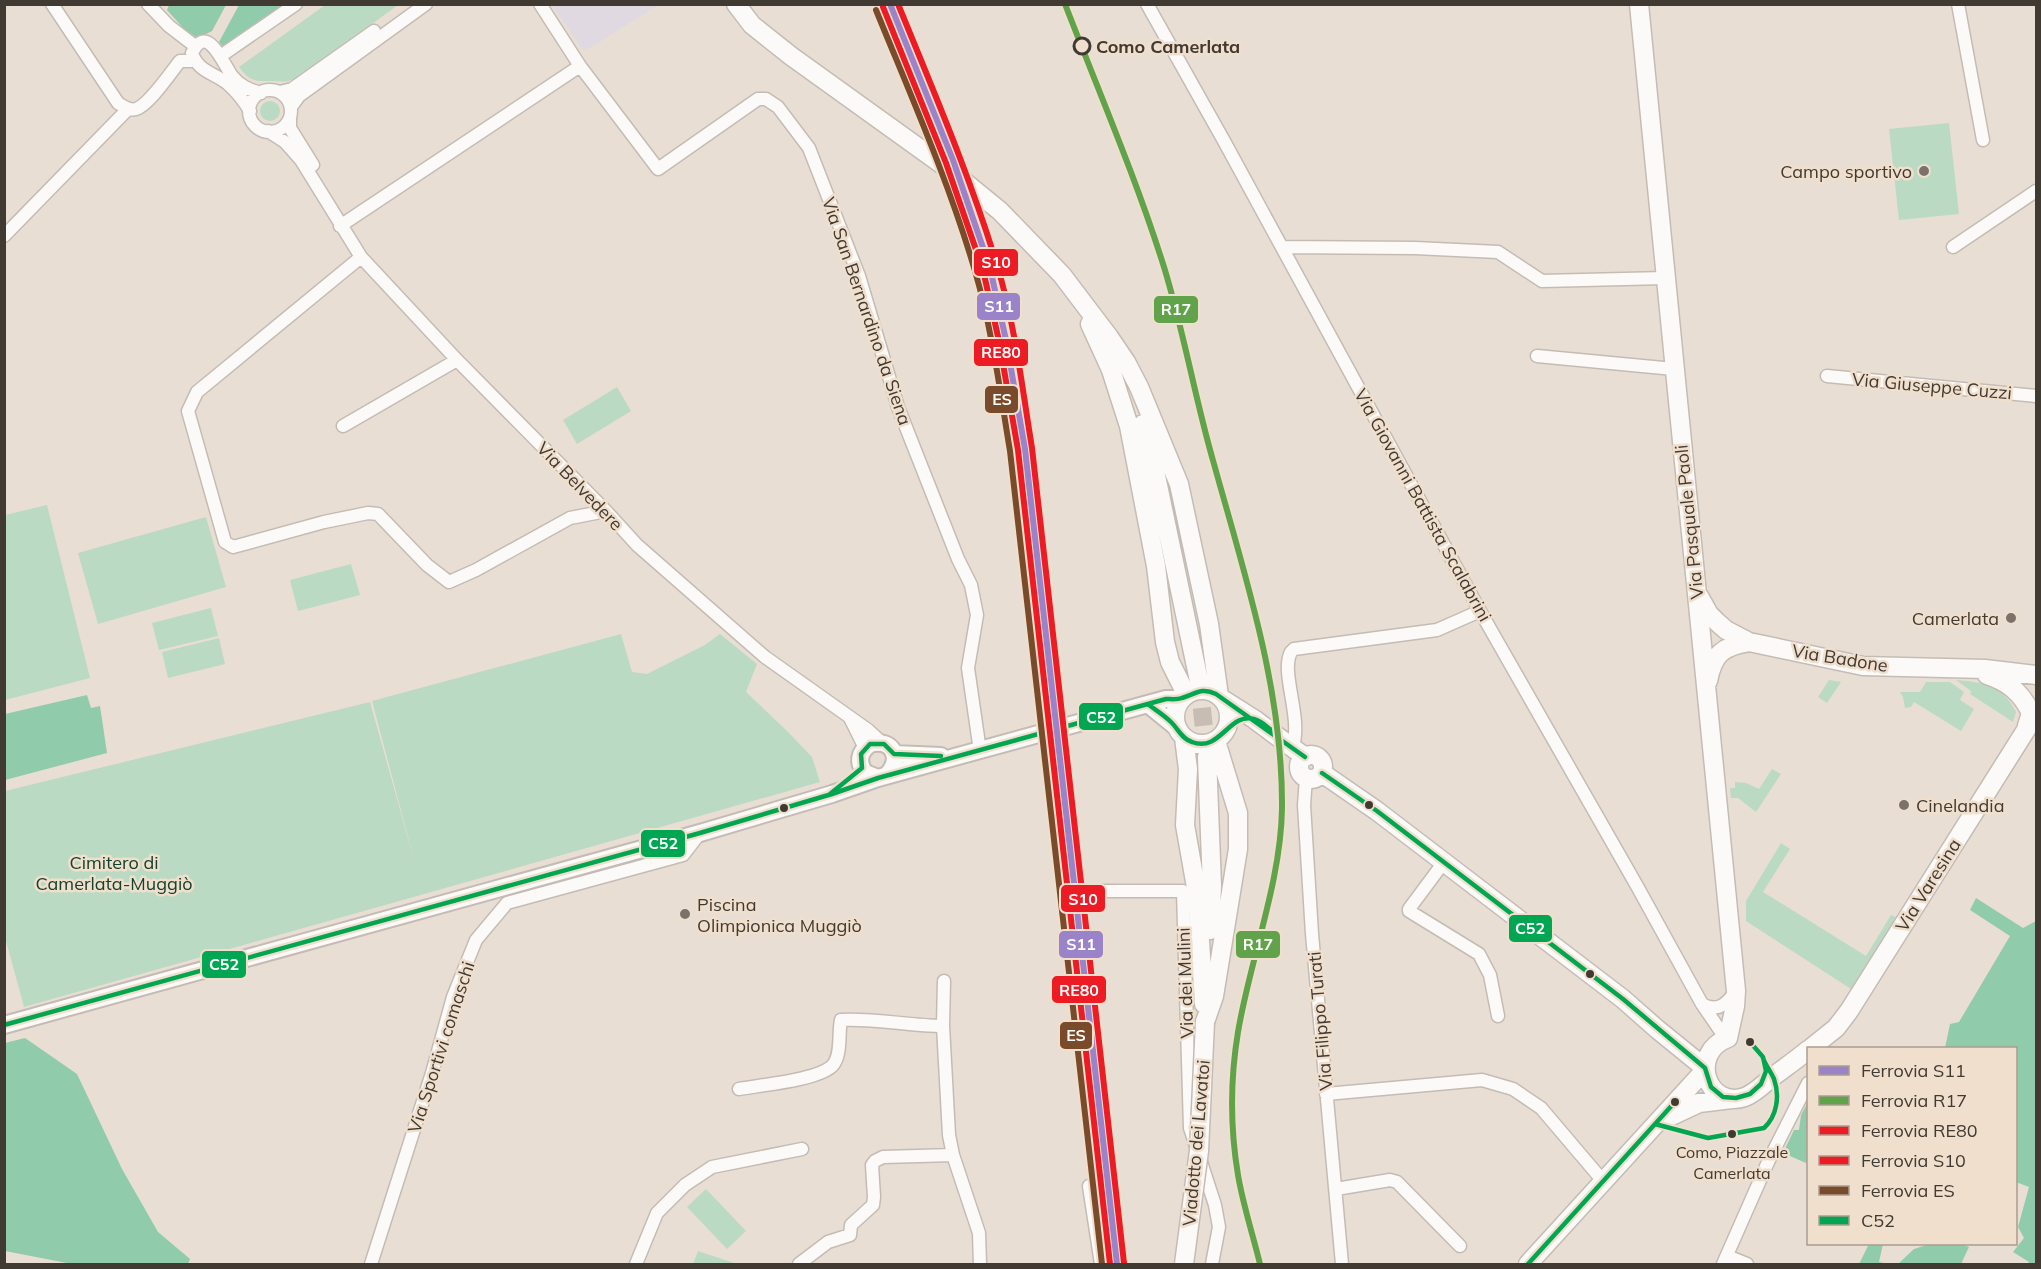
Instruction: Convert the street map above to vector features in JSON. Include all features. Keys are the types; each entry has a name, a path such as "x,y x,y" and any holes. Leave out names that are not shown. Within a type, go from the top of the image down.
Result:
{"main road":[{"path":"736,4 752,25 791,56 934,158 976,191 1030,240 1088,309 1119,366 1143,426 1154,466 1200,681"},
{"name":"Via Pasquale Paoli","path":"1639,4 1736,991 1727,1039"},
{"path":"1074,290 1119,366 1138,387 1179,484 1209,624 1222,698 1230,714 1217,742 1205,1022"},
{"path":"1119,366 1156,566 1165,642 1170,662 1184,697"},
{"name":"Via Badone","path":"1696,590 1709,614 1717,622 1726,630 1749,642 1863,666 1985,669 2037,675"},
{"path":"1707,697 1711,667 1716,657 1730,647 1749,642"},
{"name":"Via Badone","path":"1967,669 2000,680 2020,694 2031,712 2024,733"},
{"path":"4,1025 700,833 882,777 1203,690 1222,698 1295,748 1320,759 1323,765 1314,775 1377,811 1444,862 1703,1063 1711,1087 1718,1094 1738,1099"},
{"path":"1184,697 1175,711 1188,770 1185,825 1197,893 1205,1022"},
{"path":"1149,705 1199,745 1217,742 1243,720 1254,719"},
{"name":"Via Varesina","path":"1812,1047 1836,1028 2037,714"},
{"path":"1205,1022 1214,996 1238,849 1238,813 1217,742"},
{"path":"888,748 895,762 893,769 882,777 871,777 862,768 860,760 865,748 870,744 955,758"},
{"path":"832,794 862,768"},
{"name":"Viadotto dei Lavatoi","path":"1184,1264 1199,1152 1205,1022"},
{"path":"1528,1264 1655,1124 1715,1046 1727,1039"},
{"name":"Via Varesina","path":"1738,1099 1746,1097 1807,1051"},
{"path":"1655,1124 1699,1103 1738,1099"}],"street":[{"path":"52,4 118,103 128,109 135,109 144,104 180,61 194,61"},
{"path":"148,4 169,26 195,46"},
{"path":"224,59 296,4"},
{"path":"280,92 292,89 412,4"},
{"path":"290,113 286,97 280,92 273,90 261,93 246,89 232,76 224,59 210,44 202,42 195,46 192,53 194,61 226,83 240,96 250,111 254,124 268,131 278,130 285,126 299,96 426,4"},
{"name":"Via San Bernardino da Siena","path":"540,4 580,66 658,169 754,100 766,99 778,107 809,148 859,276 894,396 958,559 971,585 977,615 968,668 980,751"},
{"name":"Via Giovanni Battista Scalabrini","path":"1147,4 1480,611 1637,885 1702,1004 1727,1039"},
{"path":"1958,4 1983,140"},
{"path":"213,76 225,71 224,59"},
{"path":"340,226 580,66"},
{"path":"250,111 252,102 261,93"},
{"path":"4,236 128,109"},
{"name":"Via Belvedere","path":"290,113 291,128 327,190 340,226"},
{"name":"Via Belvedere","path":"268,131 294,150 361,257 457,360 637,545 765,657 888,748"},
{"path":"1953,247 2037,191"},
{"path":"1282,248 1415,248 1498,252 1542,281 1665,278"},
{"path":"361,257 197,392 188,411 225,542 233,547 324,522 368,513 378,514 427,565 449,582 476,570 570,518 606,511"},
{"path":"1537,356 1674,369"},
{"path":"344,426 457,360"},
{"name":"Via Giuseppe Cuzzi","path":"1827,376 2037,396"},
{"path":"1295,748 1295,714 1288,661 1294,649 1437,630 1480,611"},
{"name":"Via Belvedere","path":"849,717 865,748"},
{"name":"Via Filippo Turati","path":"1314,775 1304,805 1307,875 1342,1264"},
{"name":"Via Sportivi comaschi","path":"370,1264 432,1073 453,998 476,940 507,903 683,855 700,833"},
{"path":"1444,862 1409,911 1479,954 1490,975 1498,1016"},
{"name":"Via dei Mulini","path":"1096,891 1182,891 1190,1128 1215,1205 1219,1227 1212,1264"},
{"path":"944,981 943,1026 949,1135 953,1155 979,1233 980,1264"},
{"path":"1702,1004 1710,1008 1719,1007 1728,1002 1736,991"},
{"path":"739,1089 818,1074 826,1070 833,1064 839,1049 841,1020 943,1026"},
{"path":"1826,1047 1836,1028"},
{"path":"1326,1094 1482,1080 1513,1089 1541,1108 1603,1181"},
{"path":"1747,1264 1725,1260 1768,1162 1807,1087"},
{"path":"636,1264 657,1213 699,1175 712,1167 802,1149"},
{"path":"799,1264 828,1242 850,1235 851,1225 873,1205 872,1165 874,1161 883,1157 953,1155"},
{"path":"1335,1189 1390,1180 1398,1182 1460,1246"},
{"path":"1089,1186 1101,1264"}],"shaded area":[{"path":"552,5 658,5 590,48 583,50"}],"green space":[{"path":"169,5 226,5 212,31 198,38 186,31 167,10"},
{"path":"239,5 287,5 224,48 219,42"},
{"path":"325,5 398,5 294,79 284,82 255,80 249,78 239,67"},
{"path":"270,101 277,104 280,111 277,118 270,121 263,118 260,111 263,104"},
{"name":"Campo sportivo","path":"1949,123 1959,214 1899,220 1889,129"},
{"path":"617,387 631,411 577,444 563,420"},
{"path":"47,505 90,678 5,700 5,515"},
{"path":"206,517 226,587 98,624 78,553"},
{"path":"351,564 360,595 298,611 290,580"},
{"path":"211,608 218,636 159,650 152,623"},
{"name":"Cimitero di Camerlata-Muggiò","path":"621,634 632,672 647,674 705,645 720,634 757,664 746,692 812,757 820,782 24,1007 5,937 5,791 370,702 415,863 372,701"},
{"path":"219,638 225,664 168,678 162,652"},
{"path":"1829,680 1841,682 1827,703 1818,697"},
{"path":"1956,680 1984,684 1999,691 2016,712 2013,722 1970,694 1971,691"},
{"path":"1926,682 1950,682 1964,692 1960,700 1974,709 1961,731 1914,702 1911,707 1905,708 1900,692 1920,692"},
{"path":"87,695 91,708 100,706 107,753 5,780 5,714"},
{"path":"1772,769 1781,774 1756,812 1738,798 1731,798 1730,788 1735,788 1735,782 1746,783 1759,789"},
{"path":"1781,843 1790,849 1763,892 1866,956 1891,915 1896,917 1851,989 1746,921 1746,901"},
{"path":"1976,898 2023,928 2036,921 2036,1264 2028,1264 2029,1262 2013,1252 2024,1238 2018,1227 2029,1187 2017,1182 2017,1047 1945,1047 1950,1024 1959,1022 2010,936 1970,910"},
{"path":"25,1038 77,1074 122,1169 158,1232 190,1259 188,1264 72,1264 5,1251 5,1043"},
{"path":"1807,1104 1806,1163 1783,1153 1794,1130 1799,1130 1801,1115"},
{"path":"706,1189 746,1231 727,1249 687,1207"},
{"path":"1868,1245 1883,1245 1879,1262 1888,1264 1859,1264"},
{"path":"1927,1245 1969,1247 1961,1264 1898,1264 1914,1249"},
{"path":"698,1251 737,1264 693,1264"}],"tunnel":[{"path":"1199,681 1207,757"}],"rail line":[{"name":"S11","path":"890,4 953,160 990,268 1006,340 1025,449 1117,1264"},
{"name":"S10","path":"898,4 975,199 1009,310 1032,448 1124,1263"},
{"name":"R17","path":"1065,4 1129,168 1164,267 1207,440 1260,634 1276,720 1281,764 1280,836 1271,892 1243,1005 1232,1086 1232,1121 1238,1175 1260,1264"},
{"name":"RE80","path":"883,7 946,163 983,270 999,341 1018,450 1110,1264"},
{"name":"ES","path":"876,10 929,139 965,238 981,293 995,360 1010,451 1102,1264"}],"transit line":[{"name":"C52","path":"4,1025 700,833 878,778 1166,699 1180,699 1199,692 1206,691 1216,694 1305,757"},
{"name":"C52","path":"1149,705 1192,742 1202,744 1210,742 1245,718 1257,720 1274,732"},
{"name":"C52","path":"830,794 862,768 861,754 870,744 884,744 894,754 941,756"},
{"name":"C52","path":"1322,773 1377,811 1623,999 1705,1068 1711,1087 1723,1097 1736,1098 1750,1094 1761,1084 1766,1071 1763,1057 1750,1042"},
{"name":"C52","path":"1655,1124 1708,1138 1764,1128 1772,1118 1777,1099 1774,1079 1763,1058"},
{"name":"C52","path":"1528,1264 1675,1102"}],"place":[{"name":"Como Camerlata","path":"1082,46"},
{"name":"Campo sportivo","path":"1924,171"},
{"name":"Camerlata","path":"2011,618"},
{"name":"Cinelandia","path":"1904,805"},
{"name":"Piscina Olimpionica Muggiò","path":"685,914"},
{"name":"Como, Piazzale Camerlata","path":"1732,1134"}]}
